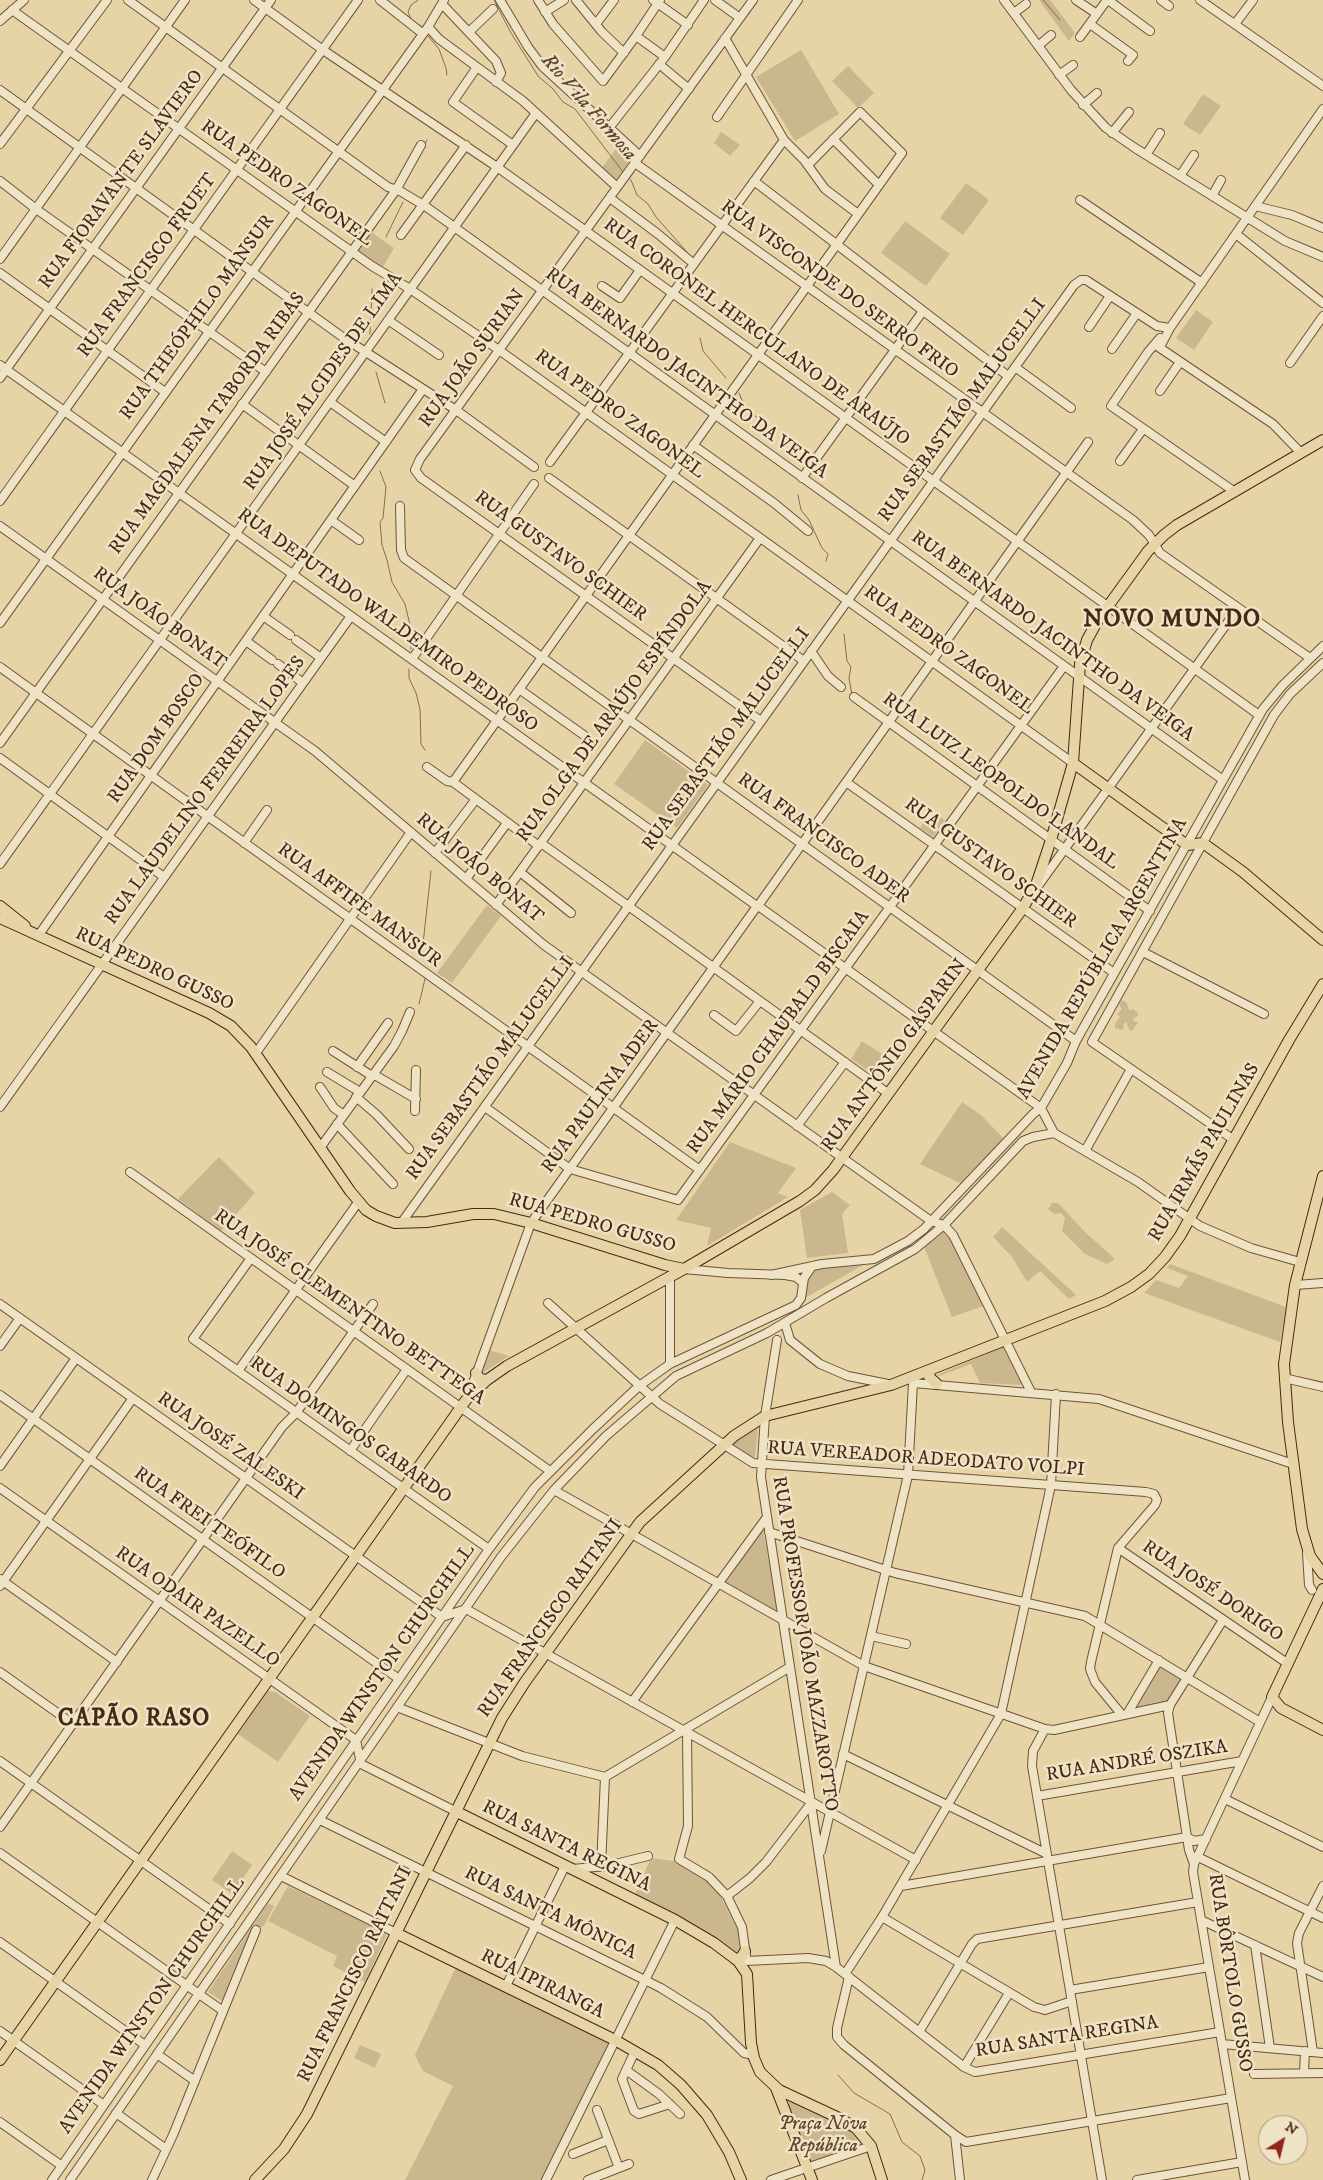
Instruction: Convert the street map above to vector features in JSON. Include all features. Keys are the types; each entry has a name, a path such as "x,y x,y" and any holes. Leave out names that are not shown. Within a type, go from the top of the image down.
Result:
{"main road":[{"path":"1025,904 1040,875 1052,840 1073,763 1078,676 1087,640 1108,606 1154,544 1177,525 1323,440"},
{"name":"RUA PEDRO ZAGONEL","path":"1073,763 1187,845"},
{"path":"1187,845 1203,843 1243,872 1323,940"},
{"name":"RUA ANTÔNIO GASPARIN","path":"0,2060 464,1404 487,1380 507,1366 684,1269 809,1195 828,1177 843,1158 1025,904"},
{"path":"0,906 38,936"},
{"name":"RUA PEDRO GUSSO","path":"0,918 217,1017 241,1035 256,1053 320,1148 359,1201 402,1222 427,1222 483,1213 505,1216 665,1265 684,1269"},
{"name":"RUA IRMÃS PAULINAS","path":"891,1385 915,1379 930,1370 1106,1301 1136,1284 1149,1274 1165,1257 1191,1218 1289,1040 1323,984"},
{"path":"1323,1176 1295,1285 1284,1364 1300,1518 1307,1548 1314,1563 1323,1574"},
{"path":"930,1370 930,1380 937,1384"},
{"path":"476,1373 480,1380 487,1380"},
{"name":"RUA FRANCISCO RAITANI","path":"255,2180 284,2149 306,2114 488,1744 509,1706 630,1534 646,1516 725,1444 742,1430 765,1416 891,1385"},
{"name":"RUA BÔRTOLO GUSSO","path":"1272,1697 1323,1589"},
{"path":"1272,1697 1276,1705 1323,1730"},
{"name":"RUA SANTA REGINA","path":"455,1811 568,1867 586,1871 675,1920 714,1942 741,1964 747,1974"},
{"name":"RUA IPIRANGA","path":"396,1932 616,2040 669,2074 699,2105 724,2143 741,2180"},
{"path":"735,1959 746,1956"},
{"path":"747,1974 747,2051 760,2072 776,2088 848,2122 862,2134 871,2146 882,2180"},
{"path":"776,2088 812,2180"}],"street":[{"path":"0,21 24,0"},
{"path":"0,144 106,0"},
{"name":"RUA BERNARDO JACINTHO DA VEIGA","path":"128,0 388,187 422,204 543,290 1223,780"},
{"path":"0,259 185,0"},
{"name":"RUA CORONEL HERCULANO DE ARAÚJO","path":"254,0 323,50 466,145 586,230 1259,715"},
{"name":"RUA FIORAVANTE SLAVIERO","path":"0,378 3,367 50,309 271,0"},
{"name":"RUA FRANCISCO FRUET","path":"0,501 358,0"},
{"path":"380,0 437,38 536,113 617,187"},
{"path":"500,0 528,47 542,66 640,156"},
{"path":"538,0 553,24 603,81 636,36 657,1 688,25"},
{"path":"545,12 564,0"},
{"path":"576,0 624,53"},
{"path":"596,24 614,0"},
{"path":"610,128 665,57 704,0"},
{"path":"715,0 740,18"},
{"name":"RUA JOÃO SURIAN","path":"415,470 418,462 753,0"},
{"path":"717,117 798,0"},
{"path":"1004,0 1083,105 1112,133 1247,218 1293,245 1323,257"},
{"path":"1076,0 1097,14"},
{"path":"1080,37 1108,0 1150,31"},
{"path":"1161,0 1169,6"},
{"path":"1200,0 1323,86"},
{"path":"1235,24 1253,0"},
{"path":"444,2 498,65 501,73 496,82"},
{"name":"RUA THEÓPHILO MANSUR","path":"0,623 444,2"},
{"path":"1014,13 1026,4"},
{"path":"469,32 493,9"},
{"name":"RUA PEDRO ZAGONEL","path":"12,10 68,52 351,252 410,289 499,350 1073,763"},
{"path":"1090,24 1133,55 1128,61"},
{"path":"1038,46 1051,35"},
{"path":"636,36 665,57"},
{"path":"725,38 784,140 808,165 825,189 858,214"},
{"path":"659,64 689,89"},
{"path":"1059,75 1073,65"},
{"path":"477,67 453,102 513,145"},
{"path":"0,90 25,110 308,312 456,410 534,467"},
{"path":"1083,105 1097,93"},
{"path":"1234,492 1111,406 1148,352 1158,346 1164,333 1170,328 1202,283 1323,109"},
{"path":"453,782 902,153 860,112 808,165"},
{"path":"1112,133 1128,112"},
{"name":"RUA JOSÉ ALCIDES DE LIMA","path":"0,864 536,113"},
{"path":"1146,155 1160,133"},
{"path":"833,139 879,185"},
{"path":"550,462 784,140"},
{"name":"RUA MAGDALENA TABORDA RIBAS","path":"0,743 396,190 421,145"},
{"path":"401,235 466,145"},
{"path":"1180,176 1194,155"},
{"name":"RUA VISCONDE DO SERRO FRIO","path":"635,163 1138,524 1149,535 1160,553 1310,658"},
{"path":"1212,196 1221,180"},
{"path":"0,181 36,209 266,372"},
{"path":"754,181 1008,376"},
{"path":"610,198 694,264"},
{"path":"1080,200 1202,283"},
{"path":"1255,206 1292,216 1323,228"},
{"path":"1236,234 1323,303"},
{"path":"602,286 620,298 640,270"},
{"path":"0,273 165,392"},
{"name":"RUA SEBASTIÃO MALUCELLI","path":"402,1222 1074,285 1081,280 1089,282 1110,296"},
{"path":"1089,327 1110,296 1160,328 1170,328"},
{"path":"802,478 923,311"},
{"path":"1112,349 1137,313"},
{"path":"1290,363 1323,316"},
{"path":"388,320 439,354"},
{"path":"1158,346 1273,424 1301,453"},
{"path":"1160,392 1180,362"},
{"path":"1015,366 1071,408"},
{"name":"RUA DEPUTADO WALDEMIRO PEDROSO","path":"3,367 1041,1108"},
{"name":"RUA DOM BOSCO","path":"38,936 424,389"},
{"path":"330,402 386,442"},
{"path":"242,404 355,486"},
{"path":"1120,461 1143,428"},
{"name":"RUA PAULINA ADER","path":"464,1404 531,1223 1088,442"},
{"path":"693,445 774,503 808,531"},
{"name":"RUA GUSTAVO SCHIER","path":"415,470 421,478 761,721"},
{"path":"549,478 804,661"},
{"path":"412,659 498,533 534,484"},
{"name":"RUA FRANCISCO ADER","path":"400,506 401,550 404,558 1076,1041"},
{"path":"331,520 360,540"},
{"name":"RUA JOÃO BONAT","path":"0,526 325,759 538,940 931,1222 944,1225"},
{"name":"RUA OLGA DE ARAÚJO ESPÍNDOLA","path":"496,905 760,538"},
{"name":"RUA ANTÔNIO GASPARIN","path":"1025,904 1238,608"},
{"path":"264,616 321,658"},
{"name":"RUA LAUDELINO FERREIRA LOPES","path":"0,1107 351,616"},
{"path":"246,641 303,683"},
{"name":"AVENIDA REPÚBLICA ARGENTINA","path":"877,1258 908,1241 931,1222 1034,1113 1041,1108 1067,1063 1076,1041 1259,715 1275,693 1323,646"},
{"path":"811,651 828,676 841,687"},
{"name":"AVENIDA REPÚBLICA ARGENTINA","path":"1092,1042 1274,715 1290,694 1323,663"},
{"name":"RUA MÁRIO CHAUBALD BISCAIA","path":"570,1169 678,1200 1064,666"},
{"name":"RUA AFFIFE MANSUR","path":"0,667 700,1170"},
{"path":"519,689 585,736"},
{"name":"RUA LUIZ LEOPOLDO LANDAL","path":"854,697 1150,911"},
{"path":"0,758 164,877"},
{"path":"427,768 446,782 453,782 507,822 629,906 889,1094"},
{"name":"RUA GUSTAVO SCHIER","path":"846,782 934,845 1025,904 1114,973"},
{"path":"435,853 476,799"},
{"path":"244,842 267,810"},
{"path":"466,879 507,822"},
{"path":"256,1053 411,832"},
{"path":"520,872 571,913"},
{"path":"1143,952 1264,1014"},
{"path":"714,1015 736,1031 760,1001"},
{"path":"320,1148 398,1038 410,1012"},
{"path":"357,1067 388,1023"},
{"path":"1076,1041 1092,1042 1234,1140"},
{"path":"333,1051 410,1098 416,1099"},
{"path":"797,1126 845,1062"},
{"path":"1085,1151 1132,1069"},
{"path":"416,1070 416,1111"},
{"path":"327,1072 358,1094 409,1149"},
{"path":"320,1088 334,1108 344,1115"},
{"path":"485,1107 570,1169"},
{"path":"1041,1108 1054,1133 1147,1187 1200,1226 1251,1248 1300,1262"},
{"path":"336,1124 393,1184"},
{"path":"790,1340 785,1322 915,1249 944,1225 1024,1141 1033,1137 1054,1133"},
{"name":"RUA JOSÉ CLEMENTINO BETTEGA","path":"130,1172 407,1369 464,1404 550,1471"},
{"path":"238,1371 359,1201"},
{"path":"944,1225 953,1235 1031,1392"},
{"name":"RUA DOMINGOS GABARDO","path":"251,1258 193,1339 489,1549"},
{"name":"RUA PEDRO GUSSO","path":"771,1275 812,1266 877,1258"},
{"name":"AVENIDA WINSTON CHURCHILL","path":"52,2180 489,1549 550,1471 640,1386 670,1364 796,1305 800,1298 802,1282 812,1266"},
{"name":"RUA PEDRO GUSSO","path":"684,1269 728,1274 796,1277 802,1282"},
{"path":"670,1276 670,1364"},
{"path":"1295,1285 1323,1283"},
{"name":"RUA VEREADOR ADEODATO VOLPI","path":"548,1303 651,1396 753,1463 1146,1492 1156,1497 1155,1505 1118,1548"},
{"name":"RUA JOSÉ ZALESKI","path":"0,1304 442,1617"},
{"path":"0,1827 282,1427 296,1413 373,1304"},
{"path":"0,1346 20,1318"},
{"name":"AVENIDA WINSTON CHURCHILL","path":"72,2177 515,1537 554,1490 606,1436 676,1376 767,1333 785,1322"},
{"path":"767,1333 774,1335 777,1340 784,1337 790,1340 820,1364 838,1373 891,1385"},
{"name":"RUA PROFESSOR JOÃO MAZZAROTTO","path":"777,1340 765,1416 761,1464 769,1532 836,1967"},
{"path":"670,1350 676,1356 682,1358"},
{"path":"0,1466 76,1358"},
{"path":"350,1451 407,1369"},
{"path":"1284,1378 1323,1387"},
{"path":"820,1855 908,1475 915,1379 937,1384 1090,1397 1110,1402 1293,1464"},
{"path":"1056,1394 1051,1485 1001,1714 847,1976 837,2037 954,2135 966,2142 1232,2098"},
{"name":"RUA FREI TEÓFILO","path":"0,1395 399,1679"},
{"path":"117,1662 1,1582 133,1398"},
{"name":"RUA ODAIR PAZELLO","path":"0,1488 356,1740"},
{"path":"554,1490 864,1666 1001,1714 1045,1729 1054,1730 1170,1705"},
{"path":"632,1702 767,1517"},
{"path":"769,1532 886,1571 1080,1614 1100,1624 1260,1722"},
{"path":"1118,1548 1091,1662 1092,1675 1098,1687 1124,1715"},
{"name":"RUA JOSÉ DORIGO","path":"1118,1548 1287,1664"},
{"path":"1307,1548 1312,1590"},
{"path":"442,1617 466,1610 916,1860"},
{"path":"1223,1620 1170,1705 1168,1726 1190,1855 1196,1860 1323,1918"},
{"path":"871,1636 906,1644"},
{"path":"1124,1715 1159,1660"},
{"path":"397,1707 530,1759 605,1777 685,1732 790,1667"},
{"path":"0,1672 73,1724"},
{"name":"RUA BÔRTOLO GUSSO","path":"1246,2180 1193,1872 1196,1860 1272,1697"},
{"path":"1251,1716 1264,1714 1273,1707 1281,1708"},
{"path":"1045,1729 1032,1756 1032,1766 1102,2180"},
{"path":"685,1732 688,1826 679,1860 709,1877 727,1896 742,1927 747,1974"},
{"path":"356,1740 360,1762"},
{"path":"844,1754 948,1805 1047,1857"},
{"name":"RUA ANDRÉ OSZIKA","path":"1037,1796 1242,1761"},
{"path":"0,1762 230,1924"},
{"name":"RUA SANTA REGINA","path":"360,1762 455,1811"},
{"path":"601,1867 605,1777"},
{"path":"1224,1799 1323,1847"},
{"path":"727,1896 754,1875 766,1862 812,1802"},
{"name":"RUA SANTA MÔNICA","path":"320,1820 645,1980 696,2010 747,2051"},
{"path":"901,1886 1047,1857 1187,1837 1194,1841 1206,1839"},
{"path":"0,1853 223,2011"},
{"path":"586,1871 648,1856"},
{"path":"506,1986 535,1926 568,1867"},
{"name":"RUA IPIRANGA","path":"281,1876 396,1932"},
{"path":"1304,2073 1309,2051 1298,1938 1323,1886"},
{"path":"254,1889 259,1895 266,1896"},
{"path":"919,2032 977,1939 1198,1902"},
{"path":"882,1917 1039,2009 1050,2009 1072,2001"},
{"path":"546,2180 675,1920"},
{"path":"1201,1920 1323,1978"},
{"path":"152,2180 195,2081 256,1930"},
{"path":"0,1942 145,2045"},
{"path":"1255,1946 1270,2048"},
{"name":"RUA SANTA REGINA","path":"746,1956 814,1958 826,1961 964,2067 975,2072 1220,2032"},
{"path":"1070,1990 1209,1967"},
{"path":"964,2067 1009,1993"},
{"path":"0,2031 104,2105"},
{"path":"1222,2044 1323,2053"},
{"path":"635,2051 622,2079 632,2108 639,2118 670,2104"},
{"path":"157,2054 195,2081"},
{"path":"626,2070 651,2087 680,2114"},
{"path":"1254,2074 1322,2073"},
{"path":"597,2110 619,2168"},
{"path":"116,2113 166,2149"},
{"path":"0,2122 62,2166"},
{"path":"954,2135 960,2180"},
{"path":"573,2154 608,2140"},
{"path":"771,2180 871,2146"},
{"path":"1137,2180 1242,2162"},
{"path":"588,2180 629,2164"},
{"path":"72,2177 82,2180"}],"green space":[{"path":"1039,0 1050,0 1075,33 1069,41"},
{"path":"801,50 839,114 795,141 756,77"},
{"path":"848,66 874,93 858,108 832,81"},
{"path":"1203,94 1221,106 1200,135 1183,124"},
{"path":"721,132 740,145 730,156 714,143"},
{"path":"621,142 631,151 631,159 615,181 601,169"},
{"path":"966,183 989,200 963,235 940,218"},
{"path":"905,221 950,254 926,286 881,253"},
{"path":"371,232 394,248 381,270 356,252"},
{"path":"1196,310 1213,322 1194,350 1176,338"},
{"path":"645,740 708,785 677,828 614,784"},
{"path":"926,818 942,818 945,820 933,837 920,828"},
{"path":"487,905 501,916 452,983 437,973"},
{"path":"1122,1000 1127,1003 1129,1010 1133,1009 1138,1013 1138,1016 1133,1021 1138,1022 1133,1030 1130,1031 1126,1022 1123,1030 1115,1028 1115,1024 1120,1017 1117,1014 1122,1009 1119,1005"},
{"path":"862,1041 885,1056 872,1073 851,1059"},
{"path":"962,1102 981,1115 1005,1140 962,1184 920,1164"},
{"path":"730,1142 796,1168 778,1193 788,1197 707,1246 711,1228 676,1220"},
{"path":"219,1157 255,1193 221,1231 178,1199"},
{"path":"832,1192 850,1205 842,1214 848,1253 807,1258 800,1210"},
{"path":"1052,1203 1058,1203 1085,1232 1115,1259 1107,1264 1085,1254 1062,1231 1065,1218 1061,1213 1054,1214 1048,1209"},
{"path":"1002,1227 1076,1295 1069,1299 1040,1271 1027,1282 1012,1257 993,1237"},
{"path":"944,1231 950,1239 983,1306 952,1317 924,1247"},
{"path":"865,1264 805,1298 808,1276 818,1267"},
{"path":"1170,1264 1286,1307 1280,1342 1144,1293 1156,1280 1179,1288 1188,1276 1167,1268"},
{"path":"1003,1347 1022,1385 980,1383 971,1364 939,1376 937,1375"},
{"path":"489,1350 509,1356 481,1374"},
{"path":"758,1427 755,1457 750,1457 732,1444"},
{"path":"763,1529 778,1613 725,1582"},
{"path":"1160,1666 1182,1679 1168,1701 1136,1708"},
{"path":"268,1691 275,1692 310,1716 278,1762 238,1734"},
{"path":"232,1851 252,1865 232,1894 212,1880"},
{"path":"651,1858 674,1861 716,1888 739,1932 741,1945 738,1953 735,1954 634,1896"},
{"path":"288,1886 387,1934 365,1982 333,1966 337,1956 268,1921"},
{"path":"268,1903 274,1906 264,1926 256,1928 224,2002 208,1992"},
{"path":"457,1965 611,2041 543,2180 405,2180 453,2086 423,2071 415,2055"},
{"path":"360,2045 381,2054 375,2068 354,2058"},
{"name":"Praça Nova República","path":"791,2101 846,2124 864,2144 862,2147 811,2163 787,2105"}],"waterway":[{"path":"411,19 408,12 411,5 418,0"},
{"name":"Rio Vila Formosa","path":"494,0 511,33 538,76 553,89 563,102 575,109 623,172"},
{"path":"1043,0 1060,20"},
{"path":"414,22 421,26"},
{"path":"428,36 439,49 447,75"},
{"path":"424,146 427,140"},
{"path":"404,184 412,169"},
{"name":"Rio Vila Formosa","path":"628,177 637,195 648,204 656,217 687,252"},
{"path":"386,237 403,202"},
{"path":"370,334 372,289"},
{"name":"Rio Vila Formosa","path":"700,338 703,351 726,378"},
{"path":"376,372 385,403"},
{"name":"Rio Vila Formosa","path":"739,393 745,407 753,415 765,421"},
{"path":"380,471 386,487 383,518 380,522 382,545 392,582 405,604 410,625 411,649"},
{"name":"Rio Vila Formosa","path":"798,495 801,510 809,520 822,548 828,554 826,561"},
{"name":"Rio Vila Formosa","path":"844,634 847,661 851,667 849,678 852,695"},
{"path":"409,669 409,678 416,693 420,709 421,744 425,750"},
{"path":"422,953 431,871"},
{"path":"419,1004 425,979"},
{"path":"838,2075 854,2093 890,2114 902,2142 920,2156 925,2170 922,2180"}],"district":[{"name":"NOVO MUNDO","path":"1172,621"},
{"name":"CAPÃO RASO","path":"134,1720"}]}
